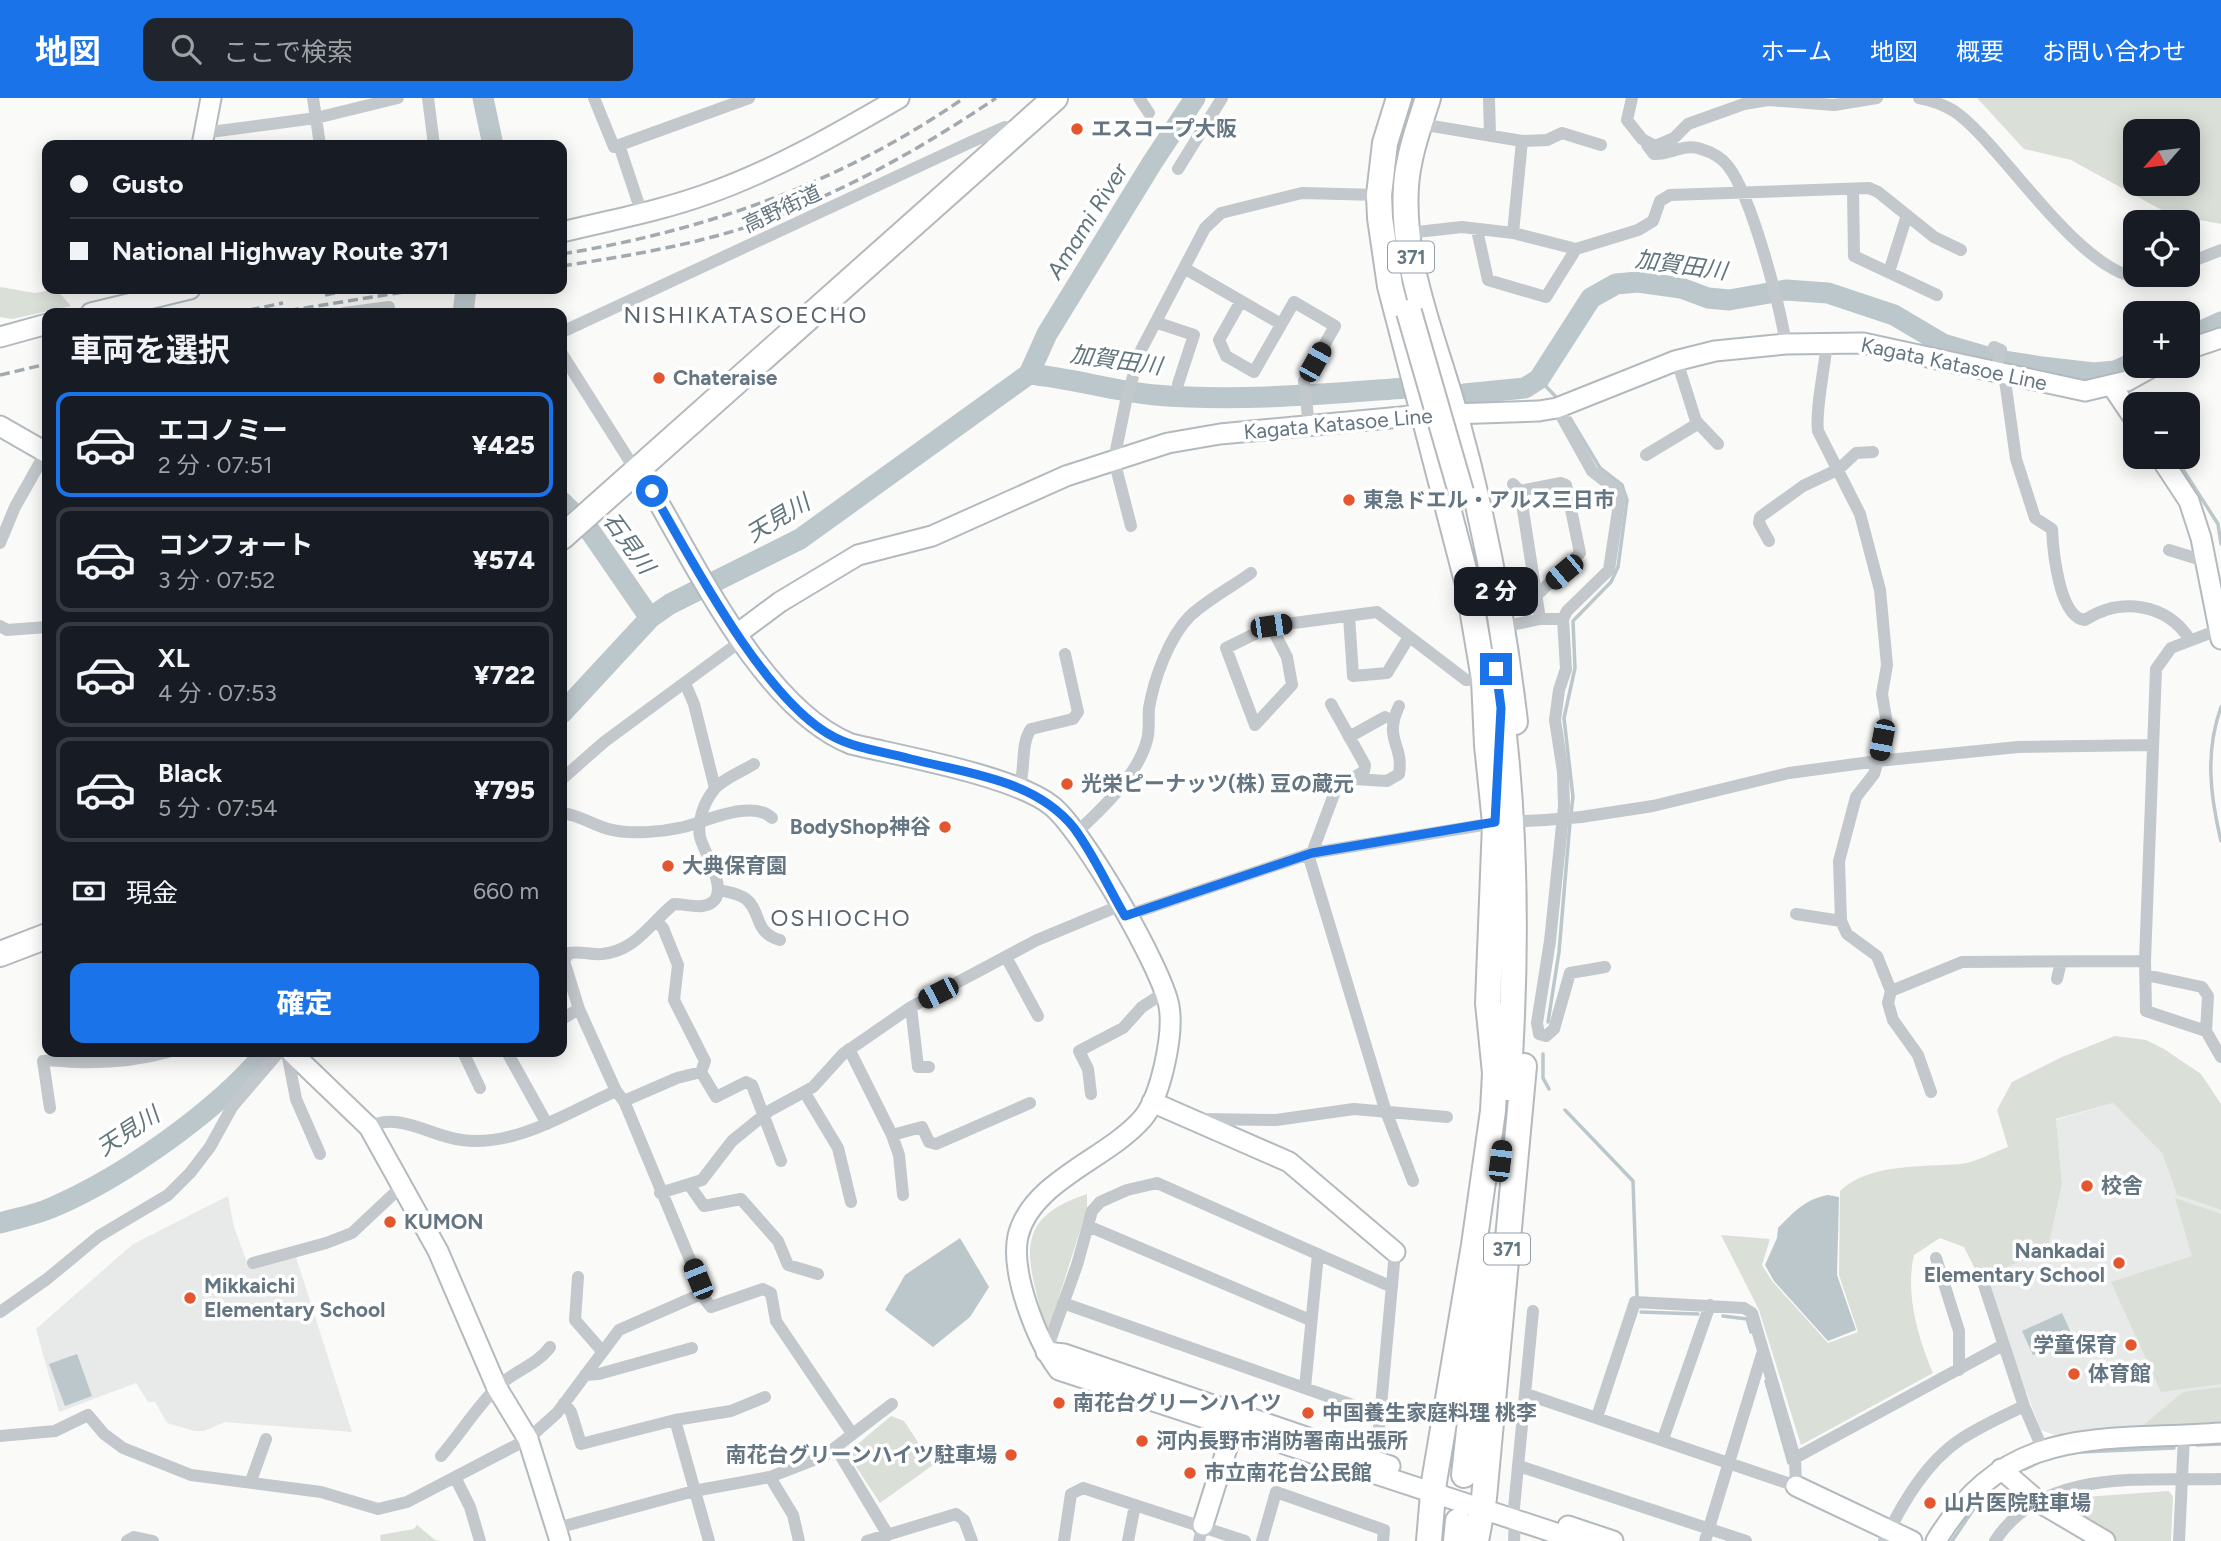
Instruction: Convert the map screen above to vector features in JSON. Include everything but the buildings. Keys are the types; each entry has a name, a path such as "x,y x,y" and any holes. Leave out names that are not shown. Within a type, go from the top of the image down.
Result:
{"highway":[{"path":"567,532 1020,132 1055,98"},
{"name":"371","path":"1399,98 1385,144 1379,195 1390,286 1468,585 1484,679 1487,744 1495,815 1500,925 1500,1029 1509,1074"},
{"name":"371","path":"1413,98 1406,117 1394,175 1396,250 1409,312 1461,492 1483,591 1501,708 1513,839 1515,952 1509,1074 1464,1475"},
{"name":"371","path":"1428,98 1406,183 1408,233 1426,327 1455,413 1502,627 1535,820 1515,952"},
{"path":"1495,815 1501,708"},
{"name":"371","path":"1429,1541 1433,1488 1474,1245 1493,1111 1495,1073 1489,1003 1496,856"},
{"name":"371","path":"1476,1541 1499,1510 1524,1070 1524,892"},
{"path":"0,954 42,938"},
{"name":"371","path":"1514,1000 1523,1049"}],"street":[{"path":"211,98 203,139 316,118 398,98"},
{"path":"313,98 319,140"},
{"path":"428,98 433,140"},
{"path":"594,98 614,147 749,98"},
{"path":"567,231 642,214 708,194 783,163 899,98"},
{"path":"1139,98 1149,113"},
{"path":"1178,169 1222,98"},
{"path":"1489,98 1490,136"},
{"path":"1632,98 1627,120 1654,154 1691,148 1713,154 1727,166 1742,193 1770,278 1786,344"},
{"path":"1645,141 1655,146 1665,144 1688,124 1758,101 1834,105 1877,98"},
{"path":"1919,98 1954,111 1967,122 1995,149 2066,230 2112,271 2123,274"},
{"path":"1420,124 1522,141 1547,140 1562,133 1601,145"},
{"name":"高野街道","path":"567,330 1005,127 1020,132"},
{"path":"1513,233 1522,141"},
{"path":"619,145 642,214"},
{"path":"1408,233 1462,227 1513,233 1576,249 1638,230 1653,221 1660,201 1670,195 1869,188 1878,191 1934,237 1961,250"},
{"path":"1853,189 1854,256 1937,295"},
{"path":"1131,526 1114,460 1126,401 1140,352 1158,323 1205,228 1221,213 1302,193 1379,195"},
{"path":"1889,272 1907,215"},
{"path":"1477,230 1488,280 1546,297 1576,249"},
{"path":"2200,258 2221,250"},
{"path":"1184,268 1281,324"},
{"path":"112,308 169,294"},
{"path":"1241,301 1219,340 1226,356 1254,372 1294,302 1335,326 1304,384 1308,421"},
{"path":"382,308 389,307"},
{"path":"1158,323 1194,335 1178,384"},
{"path":"0,337 42,325"},
{"path":"2200,345 2221,338"},
{"path":"1827,342 1821,399 1816,417 1818,431 1860,514 1880,590 1887,665 1882,694 1886,718 1878,761 1874,774 1856,797 1839,861 1841,921 1847,934 1877,956 1891,991 1888,1003 1893,1020 1918,1055 1931,1091"},
{"name":"Kagata Katasoe Line","path":"737,634 780,602 858,555 932,536 1066,476 1168,443 1308,421 1539,411 1557,408 1677,361 1715,351 1786,344 1863,343 2085,391 2112,386 2129,378"},
{"path":"1997,348 2016,459 2035,518 2052,529 2061,590 2074,616 2085,620 2101,610 2118,608 2162,611 2182,628 2189,640"},
{"path":"1677,361 1696,421 1718,444"},
{"path":"567,362 636,471 652,491 737,634 798,710 833,737 1019,788 1052,806 1076,832 1165,992 1170,1029 1152,1102 1143,1117 1036,1200 1018,1237 1017,1261 1046,1352 1059,1370 1376,1461 1433,1488"},
{"path":"2112,386 2123,402"},
{"path":"1557,408 1592,471 1615,489 1620,497 1609,570 1567,611 1563,619 1566,669 1559,690 1555,720 1563,772 1564,806 1550,941 1537,1023 1539,1034 1546,1036 1554,1029 1570,973 1605,967"},
{"path":"1646,455 1694,426 1696,421"},
{"path":"0,426 42,449"},
{"path":"1769,541 1759,523 1760,517 1803,486 1839,469 1856,453 1873,452"},
{"path":"0,543 15,507 42,461"},
{"path":"2168,469 2189,501 2205,556 2220,634 2189,640 2171,648 2155,669 2145,961 2146,1012 2206,1031"},
{"path":"1538,594 1580,553 1566,485 1561,483 1516,488 1538,594 1540,619"},
{"path":"2169,550 2195,558 2205,556"},
{"path":"1076,832 1098,813 1140,758 1148,738 1149,710 1155,682 1178,631 1190,616 1251,573"},
{"path":"1271,626 1287,657 1292,685 1255,725 1226,648 1271,626 1377,612 1466,680 1484,679"},
{"path":"1349,616 1353,676 1387,673 1409,637"},
{"path":"1502,627 1540,619 1563,619"},
{"path":"0,626 7,630 42,627"},
{"path":"567,775 604,742 733,647 737,634"},
{"path":"1019,788 1023,778 1027,735 1031,729 1073,719 1078,712 1065,654"},
{"path":"685,683 700,724 715,788"},
{"path":"1331,704 1365,765 1364,771 1336,789 1310,853 1385,1109 1413,1181"},
{"path":"1354,779 1387,781 1399,774 1400,757 1391,730 1399,706"},
{"path":"1349,737 1385,717"},
{"path":"1535,820 1581,817 1653,806 1789,773 1878,761 2018,747 2152,745"},
{"path":"719,890 718,880 699,835 700,821 715,788 754,764"},
{"path":"567,814 583,817 611,830 649,831 744,811 767,814 772,818"},
{"path":"660,1193 690,1186 702,1180 732,1140 764,1115 805,1093 849,1049 911,1007 1074,923 1122,911 1310,853 1495,815"},
{"path":"567,957 569,953 583,951 600,954 633,944 674,904 703,906 719,890"},
{"path":"719,890 743,896 752,905 760,928 780,940"},
{"path":"1796,914 1841,921"},
{"path":"656,921 663,928 678,965 674,1000 705,1061 701,1072"},
{"path":"1006,957 1038,1016"},
{"path":"1891,991 1936,970 1962,962 2107,959 2145,961"},
{"path":"2057,979 2061,962"},
{"path":"567,968 579,1009 620,1096 687,1253 701,1294 711,1307 762,1289 771,1293 776,1321 851,1432"},
{"path":"2146,975 2202,987 2208,996 2206,1031 2221,1057"},
{"path":"1091,1094 1088,1069 1079,1051 1123,1028 1142,1007 1165,992"},
{"path":"911,1007 914,1058 918,1067 929,1067"},
{"path":"567,1016 579,1009"},
{"path":"849,1049 892,1135 899,1155 903,1195"},
{"path":"50,1108 43,1061 60,1059 73,1063 143,1057"},
{"path":"0,1312 31,1292 99,1236 167,1195 190,1173 232,1107 275,1057"},
{"path":"290,1057 296,1099 320,1154"},
{"path":"294,1057 369,1127 438,1251 497,1388 528,1439 558,1535 694,1491 770,1477 836,1448 851,1432 892,1404"},
{"path":"465,1057 480,1088"},
{"path":"510,1057 547,1124"},
{"path":"369,1127 382,1120 399,1122 442,1138 468,1141 493,1139 547,1124 620,1096 701,1072"},
{"path":"701,1072 716,1097 746,1082 752,1085 781,1161"},
{"path":"805,1093 838,1148 850,1202"},
{"path":"1152,1102 1289,1162 1395,1252 1376,1461"},
{"path":"892,1135 922,1127 929,1142 936,1144 1030,1103"},
{"path":"1195,1119 1276,1120 1354,1109 1385,1109 1447,1117"},
{"path":"1046,1352 1092,1211 1100,1202 1127,1190 1157,1183 1392,1287"},
{"path":"253,1262 326,1244 352,1233 402,1186"},
{"path":"690,1186 704,1206 741,1199 778,1241 788,1265 818,1274"},
{"path":"1088,1226 1310,1320"},
{"path":"1305,1388 1318,1254"},
{"path":"1936,1258 1959,1331 1959,1370"},
{"path":"578,1277 575,1320 602,1351"},
{"path":"1984,1285 2024,1406 2042,1448"},
{"path":"0,1436 55,1431 88,1415 104,1434 123,1448 160,1465 191,1475 321,1492 377,1509 407,1502 528,1439 564,1403 620,1330 701,1294"},
{"path":"1597,1417 1635,1302 1744,1308 1752,1313 1796,1458 1796,1486"},
{"path":"1063,1303 1381,1415"},
{"path":"1663,1439 1710,1305"},
{"path":"1499,1510 1519,1466 1533,1311"},
{"path":"1796,1458 2003,1345"},
{"path":"441,1456 497,1388 523,1367 544,1355 550,1347"},
{"path":"585,1375 599,1374 692,1348"},
{"path":"1705,1541 1763,1351"},
{"path":"1526,1394 1796,1486 1887,1535 1913,1541"},
{"path":"564,1403 571,1412 581,1444 675,1420 731,1411 765,1397"},
{"path":"1887,1535 1925,1474 1946,1451 1960,1439 2024,1406"},
{"path":"675,1420 709,1541"},
{"path":"1235,1420 1499,1510 1580,1541"},
{"path":"1201,1533 1235,1420"},
{"path":"1936,1541 1966,1498 2001,1469 2042,1448 2073,1441 2221,1433"},
{"path":"2179,1541 2185,1436"},
{"path":"251,1481 266,1439"},
{"path":"836,1448 888,1535"},
{"path":"1519,1466 1746,1541"},
{"path":"2001,1469 2039,1502 2105,1541"},
{"path":"455,1477 470,1507 480,1541"},
{"path":"770,1477 793,1515 799,1541"},
{"path":"1995,1541 2016,1516 2039,1502 2086,1483 2221,1479"},
{"path":"1064,1541 1071,1493 1083,1488 1135,1505 1201,1533 1245,1541"},
{"path":"1262,1541 1276,1492 1384,1530 1383,1541"},
{"path":"1128,1541 1135,1505"},
{"path":"1499,1510 1514,1541"},
{"path":"1499,1510 1613,1541"},
{"path":"867,1541 956,1514 964,1520 971,1541"},
{"path":"127,1541 134,1537 153,1541"}],"shaded area":[{"path":"1977,98 2221,98 2221,224 2200,220 2200,210 2162,210 2136,196 2200,196 2200,119 2123,119 2123,189 2071,160 2024,149"},
{"path":"0,287 42,292 42,294 60,294 71,306 42,308 42,312 12,319 0,317"},
{"path":"2115,1036 2146,1040 2164,1049 2201,1074 2221,1104 2221,1210 2177,1195 2162,1153 2113,1103 2056,1119 2062,1184 2048,1249 1980,1279 1964,1247 1940,1238 1914,1255 1912,1300 1922,1345 1933,1373 1801,1445 1759,1310 1721,1235 1770,1239 1762,1265 1772,1281 1828,1343 1858,1332 1839,1275 1840,1191 1866,1175 1881,1171 1914,1166 1961,1164 2008,1147 1997,1110 2012,1082 2062,1057"},
{"name":"Nankadai Elementary School","path":"2113,1103 2162,1153 2177,1195 2221,1210 2221,1423 2054,1435 2041,1430 2007,1342 1986,1276 2048,1249 2062,1184 2056,1120"},
{"path":"1087,1194 1087,1209 1049,1328 1045,1328 1034,1283 1030,1246 1035,1231 1045,1217 1062,1205"},
{"path":"1828,1195 1839,1197 1837,1275 1856,1330 1828,1341 1774,1281 1765,1265 1777,1238 1778,1228 1806,1203"},
{"name":"Mikkaichi Elementary School","path":"228,1196 234,1227 246,1260 256,1267 296,1257 352,1432 225,1422 204,1431 195,1431 167,1423 155,1402 148,1402 136,1383 59,1412 36,1329 133,1244"},
{"path":"2175,1198 2221,1214 2221,1384 2161,1392 2111,1282 2192,1256"},
{"path":"960,1238 989,1287 970,1317 933,1347 885,1310 905,1275"},
{"path":"2062,1313 2073,1337 2033,1355 2022,1331"},
{"path":"77,1354 92,1396 65,1406 49,1364"},
{"path":"2221,1387 2221,1423 2140,1428 2183,1392"},
{"path":"891,1416 904,1421 933,1465 880,1503 847,1453"},
{"path":"2169,1491 2173,1497 2171,1541 2114,1541 2066,1511 2064,1504 2070,1498"},
{"path":"417,1525 435,1540 441,1541 381,1541 380,1535 414,1529"}],"waterway":[{"name":"石見川","path":"483,98 492,140"},
{"name":"天見川","path":"567,708 650,618 670,604 800,539 1029,374 1047,334 1195,98"},
{"name":"加賀田川","path":"1464,394 1525,388 1539,379 1591,298 1616,284 1638,282 1681,288 1708,298 1729,300 1786,290 1828,293 1894,315 1943,344 1998,360 2094,373 2123,367"},
{"name":"石見川","path":"464,308 465,294"},
{"name":"加賀田川","path":"2200,332 2221,322"},
{"name":"加賀田川","path":"1029,374 1139,393 1186,397 1280,396 1406,388"},
{"path":"1539,379 1556,397"},
{"path":"1570,418 1600,468 1622,485 1627,500 1618,567 1611,582 1573,621 1575,668 1564,718 1573,797 1571,814"},
{"path":"2183,469 2218,524 2221,544"},
{"name":"石見川","path":"567,507 588,528 650,618"},
{"path":"2221,707 2211,757 2214,807 2221,841"},
{"path":"1548,1022 1559,952 1570,822"},
{"path":"1543,1054 1543,1078 1549,1089"},
{"name":"天見川","path":"0,1223 51,1208 137,1161 222,1097 261,1057"},
{"path":"1565,1110 1633,1181 1637,1296"},
{"path":"1641,1312 1698,1314"},
{"path":"1723,1316 1747,1319 1751,1332"},
{"path":"1766,1381 1789,1463"},
{"path":"2197,1445 2221,1444"},
{"path":"2081,1452 2174,1448"},
{"path":"2025,1469 2037,1463"},
{"path":"1952,1541 1979,1501"}],"railway":[{"path":"567,253 669,231 772,199 870,155 964,98"},
{"path":"567,265 696,241 775,217 889,164 996,98"},
{"path":"325,295 330,294"},
{"path":"305,308 391,294"},
{"path":"259,308 283,303"},
{"path":"0,375 42,365"}],"place":[{"name":"エスコープ大阪","path":"1077,129"},
{"name":"Chateraise","path":"659,378"},
{"name":"東急ドエル・アルス三日市","path":"1349,500"},
{"name":"光栄ピーナッツ(株) 豆の蔵元","path":"1067,784"},
{"name":"BodyShop神谷","path":"945,827"},
{"name":"大典保育園","path":"668,866"},
{"name":"校舎","path":"2087,1186"},
{"name":"KUMON","path":"390,1222"},
{"name":"Nankadai Elementary School","path":"2119,1263"},
{"name":"Mikkaichi Elementary School","path":"190,1298"},
{"name":"学童保育","path":"2131,1345"},
{"name":"体育館","path":"2074,1374"},
{"name":"南花台グリーンハイツ","path":"1059,1403"},
{"name":"中国養生家庭料理 桃李","path":"1308,1413"},
{"name":"河内長野市消防署南出張所","path":"1142,1441"},
{"name":"南花台グリーンハイツ駐車場","path":"1011,1455"},
{"name":"市立南花台公民館","path":"1190,1473"},
{"name":"山片医院駐車場","path":"1930,1503"}],"district":[{"name":"NISHIKATASOECHO","path":"746,315"},
{"name":"OSHIOCHO","path":"841,918"}],"route":[{"path":"652,491 737,634 769,676 812,723 833,737 851,744 1007,783 1052,806 1073,828 1098,865 1125,916 1312,853 1495,822 1501,708 1496,669"}],"water label":[{"name":"Amami River","path":"1087,221"}]}
